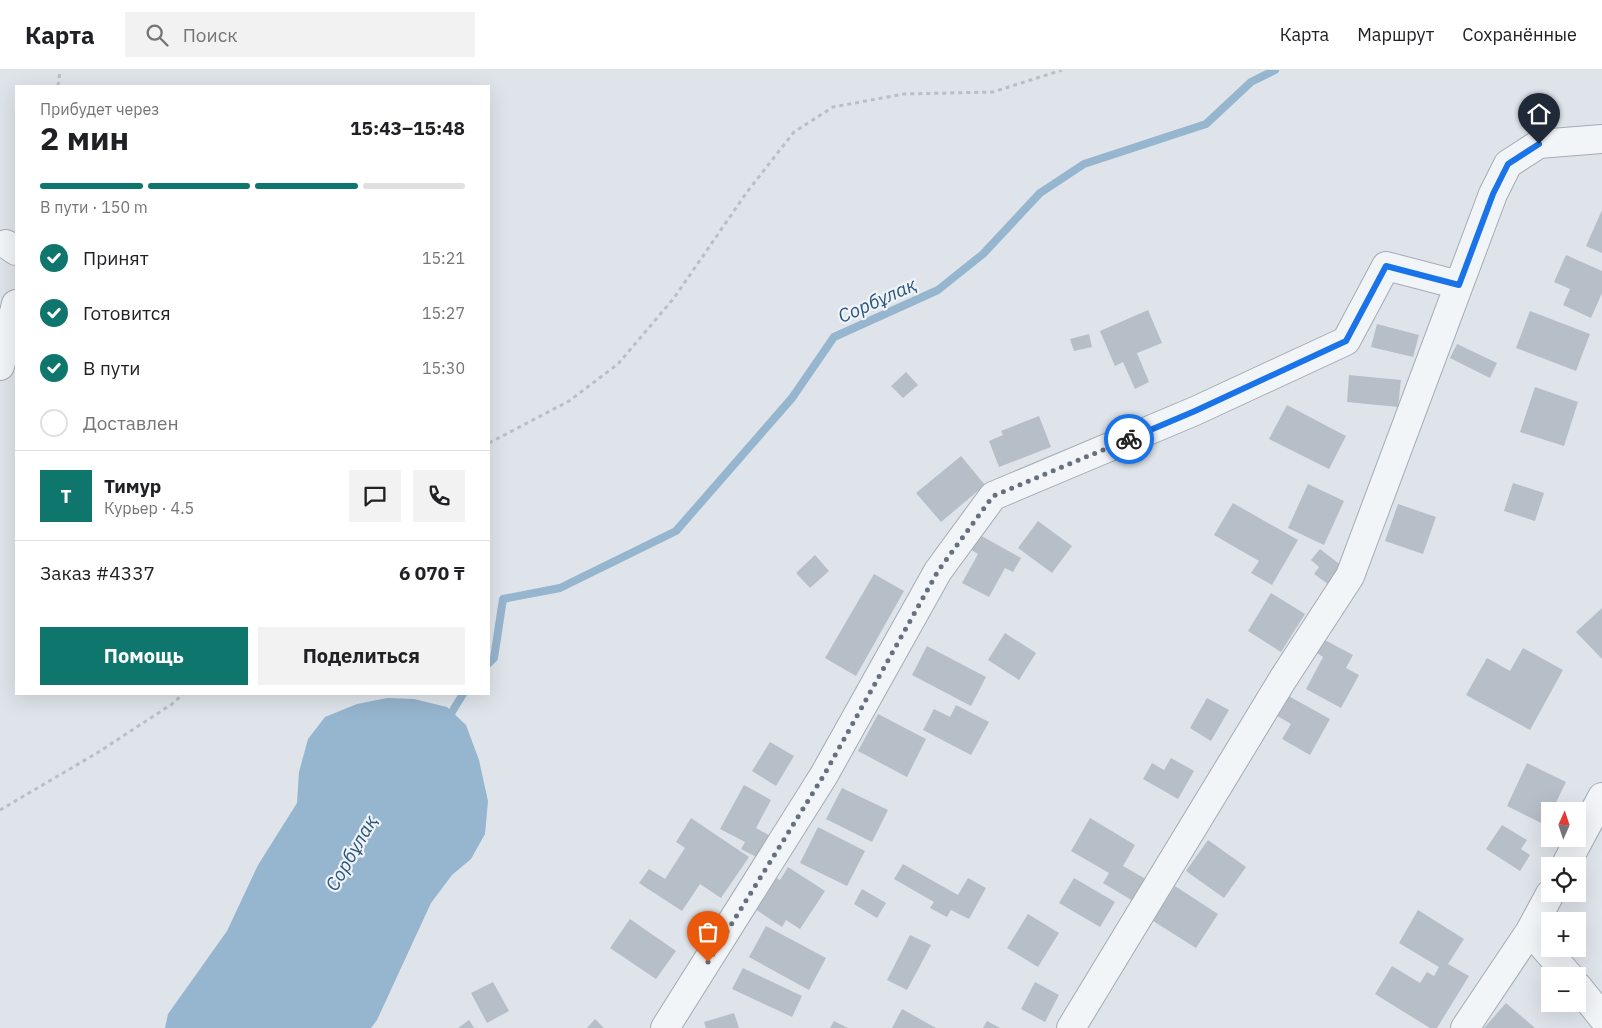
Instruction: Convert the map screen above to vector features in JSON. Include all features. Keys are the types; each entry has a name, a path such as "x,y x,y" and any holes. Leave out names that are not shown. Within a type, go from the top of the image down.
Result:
{"street":[{"path":"1071,1028 1283,679 1350,576 1493,194 1508,164 1539,144 1602,138"},
{"path":"674,1023 824,775 938,571 993,496 1195,411 1346,341 1386,266 1459,285"},
{"path":"0,366 15,308"},
{"path":"1570,857 1602,797"},
{"path":"1465,1028 1530,931 1546,902"},
{"path":"1530,931 1561,967"},
{"path":"1586,997 1602,1017"}],"path":[{"path":"58,85 60,70"},
{"path":"490,442 569,401 618,364 674,298 747,192 794,132 833,107 904,94 992,92 1062,70"},
{"path":"0,810 97,753 172,704 182,695"}],"water":[{"path":"387,698 414,699 447,707 466,725 479,760 488,801 485,834 471,859 452,875 431,903 377,1020 371,1028 165,1028 168,1014 227,931 258,865 297,803 299,772 308,739 325,717 357,704"}],"building":[{"path":"1602,210 1602,253 1586,246"},
{"path":"1566,255 1602,271 1602,293 1591,318 1563,305 1570,289 1554,282"},
{"path":"1148,310 1162,343 1137,353 1149,382 1135,389 1123,362 1115,366 1100,331"},
{"path":"1530,311 1590,334 1576,371 1516,348"},
{"path":"1377,324 1419,335 1413,357 1371,347"},
{"path":"1089,334 1092,347 1074,351 1070,339"},
{"path":"1457,344 1497,363 1490,378 1450,358"},
{"path":"906,372 918,385 903,398 891,386"},
{"path":"1349,375 1401,380 1398,407 1347,402"},
{"path":"1535,387 1578,402 1564,446 1520,432"},
{"path":"1287,405 1346,436 1329,469 1269,439"},
{"path":"1039,416 1051,447 999,467 989,441 1003,435 1001,431"},
{"path":"961,456 985,485 941,522 916,493"},
{"path":"1513,483 1544,493 1535,521 1504,511"},
{"path":"1308,484 1344,501 1324,545 1288,528"},
{"path":"1233,503 1298,540 1272,585 1251,573 1259,561 1214,535"},
{"path":"1398,504 1436,517 1423,554 1385,541"},
{"path":"1038,521 1072,546 1052,573 1018,548"},
{"path":"978,534 1021,558 1013,572 1005,568 989,597 962,583 978,554 970,549"},
{"path":"1320,549 1342,566 1328,584 1314,574 1319,567 1311,560"},
{"path":"815,555 829,571 810,588 796,573"},
{"path":"874,574 904,591 856,676 825,658"},
{"path":"1271,593 1305,614 1281,652 1248,631"},
{"path":"1602,608 1602,659 1576,632"},
{"path":"1005,633 1036,653 1019,680 988,660"},
{"path":"1321,638 1353,655 1346,668 1359,675 1341,708 1306,689 1323,657 1314,651"},
{"path":"927,646 986,677 971,706 912,675"},
{"path":"1523,648 1563,670 1530,730 1466,695 1487,658 1510,671"},
{"path":"1285,694 1330,719 1310,755 1282,739 1291,724 1274,714"},
{"path":"1207,698 1229,710 1211,741 1190,728"},
{"path":"956,705 989,722 971,755 923,730 934,709 950,717"},
{"path":"878,714 926,739 907,777 858,751"},
{"path":"770,742 794,756 776,786 752,771"},
{"path":"1171,758 1194,771 1178,799 1143,779 1152,763 1164,770"},
{"path":"1527,763 1566,782 1556,802 1541,802 1541,823 1507,806"},
{"path":"744,785 771,800 756,828 774,838 762,860 741,849 745,842 720,829"},
{"path":"842,788 888,810 872,842 826,819"},
{"path":"691,818 749,857 721,898 700,884 682,911 639,883 649,869 665,879 685,848 676,842"},
{"path":"1090,818 1135,845 1123,866 1151,882 1138,904 1103,883 1109,873 1071,851"},
{"path":"1502,825 1527,840 1521,849 1530,855 1520,871 1486,849"},
{"path":"818,827 865,851 847,886 800,863"},
{"path":"1208,840 1246,867 1224,898 1186,871"},
{"path":"903,864 958,895 968,878 986,888 969,919 951,910 947,917 930,908 934,902 894,879"},
{"path":"788,867 825,891 800,929 786,920 782,927 755,909 775,877 780,880"},
{"path":"1074,878 1115,902 1100,927 1059,903"},
{"path":"1175,886 1218,914 1196,948 1153,921"},
{"path":"862,889 886,903 877,918 854,904"},
{"path":"1418,910 1464,939 1448,964 1469,976 1437,1028 1430,1028 1375,994 1392,966 1420,983 1427,972 1434,976 1439,967 1399,943"},
{"path":"1028,914 1059,933 1038,967 1007,948"},
{"path":"630,919 676,951 656,979 610,948"},
{"path":"766,926 826,958 809,990 749,957"},
{"path":"910,935 931,945 907,990 887,980"},
{"path":"743,968 802,996 792,1017 732,989"},
{"path":"493,982 509,1011 487,1023 471,993"},
{"path":"1035,982 1059,995 1045,1022 1021,1009"},
{"path":"1506,1003 1535,1028 1484,1028"},
{"path":"902,1009 936,1028 892,1028"},
{"path":"734,1013 739,1028 706,1028 704,1022"},
{"path":"595,1019 604,1028 587,1028"},
{"path":"469,1020 474,1028 458,1028"},
{"path":"834,1021 848,1028 830,1028"},
{"path":"987,1021 1000,1028 983,1028"}],"waterway":[{"name":"Сорбұлақ","path":"490,662 494,658 503,599 560,588 676,531 792,398 834,337 938,290 983,254 1040,193 1084,164 1206,124 1251,82 1275,70"},
{"name":"Сорбұлақ","path":"447,720 462,695"}],"way so far":[{"path":"708,962 824,775 938,571 993,496 1129,439"}],"route":[{"path":"1129,439 1195,411 1346,341 1386,266 1459,285 1493,194 1508,164 1539,144"}]}
